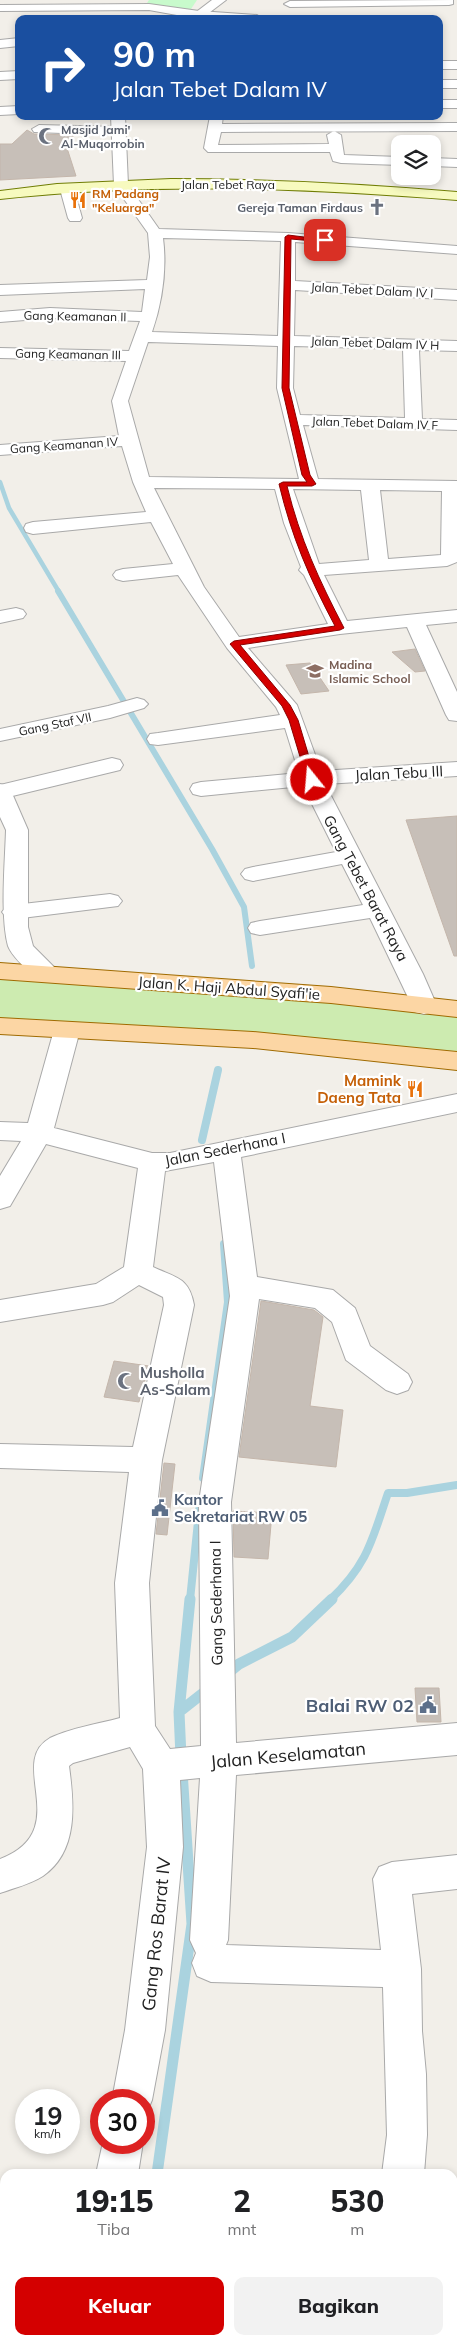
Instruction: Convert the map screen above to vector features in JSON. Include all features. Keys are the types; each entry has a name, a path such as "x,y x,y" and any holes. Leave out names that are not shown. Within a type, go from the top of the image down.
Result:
{"main road":[{"name":"Jalan Tebet Raya","path":"0,195 121,185 270,184 457,196"},
{"name":"Jalan K. Haji Abdul Syafi'ie","path":"0,971 271,990 457,1009"},
{"path":"0,1026 253,1040 457,1061"}],"street":[{"path":"199,15 220,0"},
{"path":"290,4 319,2 451,4"},
{"path":"86,15 149,7 187,15"},
{"path":"0,8 118,11"},
{"path":"0,18 15,18"},
{"path":"0,34 5,34 13,43"},
{"path":"443,65 457,65"},
{"path":"0,76 15,76"},
{"path":"443,84 457,84"},
{"path":"443,104 457,104"},
{"path":"0,111 15,110"},
{"path":"118,120 121,185 154,233 288,237 457,250"},
{"path":"335,148 211,148 216,122 333,126 457,127"},
{"path":"333,126 338,158 391,160"},
{"path":"396,126 400,135"},
{"path":"421,126 421,135"},
{"path":"39,129 119,131"},
{"path":"441,162 457,163"},
{"path":"67,189 75,218"},
{"name":"Gang Tebet Barat Raya","path":"154,233 158,257 149,317 120,401 129,440 142,482 157,516 194,587 234,644 286,705 293,720 312,780 348,856 411,974 424,1006"},
{"path":"288,237 285,388 306,475 312,484"},
{"path":"0,290 155,284"},
{"name":"Jalan Tebet Dalam IV I","path":"287,285 457,294"},
{"name":"Gang Keamanan II","path":"0,316 50,313 149,317"},
{"name":"Jalan Tebet Dalam IV H","path":"143,337 457,346"},
{"path":"411,344 414,424"},
{"name":"Gang Keamanan III","path":"0,353 136,356"},
{"name":"Jalan Tebet Dalam IV F","path":"293,420 457,425"},
{"name":"Gang Keamanan IV","path":"0,450 34,449 129,440"},
{"path":"142,482 454,486 450,558 444,561 309,570"},
{"path":"283,484 291,517 309,570 340,628"},
{"path":"370,485 379,565"},
{"path":"33,528 157,516"},
{"path":"123,575 185,568"},
{"path":"234,644 340,628 457,616"},
{"path":"414,620 457,715"},
{"path":"435,667 457,666"},
{"name":"Gang Staf VII","path":"0,735 112,712 137,704"},
{"path":"158,739 293,720"},
{"path":"50,976 33,962 21,948 14,912 17,830 0,791 112,765"},
{"name":"Jalan Tebu III","path":"202,789 376,773 390,774 457,769"},
{"path":"253,874 348,856"},
{"path":"14,912 110,901"},
{"path":"260,928 376,910"},
{"path":"0,1199 39,1133 67,1030"},
{"name":"Jalan Sederhana I","path":"0,1131 39,1133 152,1162 211,1153 457,1103"},
{"name":"Gang Sederhana I","path":"211,1153 245,1296 215,1502 217,1681 210,1763 210,1951 402,1969"},
{"path":"138,1272 152,1162"},
{"path":"0,1311 103,1294 138,1272"},
{"path":"138,1272 177,1291 179,1305 146,1460 132,1583 138,1730 163,1766"},
{"path":"244,1286 323,1298 344,1316 357,1352 397,1382"},
{"path":"0,1456 146,1460"},
{"path":"0,1876 30,1863 47,1846 54,1829 51,1760 62,1750 138,1730"},
{"name":"Jalan Keselamatan","path":"163,1766 457,1739"},
{"name":"Gang Ros Barat IV","path":"134,2089 145,2030 165,1847 163,1766"},
{"path":"403,2169 407,2126 402,1969 392,1879 457,1872"},
{"path":"118,2169 121,2154"}],"green space":[{"path":"149,0 197,0 191,9 145,6"},
{"path":"0,971 457,1009 457,1061 0,1026"}],"building":[{"path":"27,130 34,134 74,135 66,145 76,176 0,180 0,144 12,144"},
{"path":"415,649 425,671 415,672 392,652"},
{"path":"310,663 329,691 301,694 286,665"},
{"path":"457,816 457,956 454,956 406,820"},
{"path":"261,1301 314,1310 323,1317 310,1406 343,1410 336,1467 239,1457"},
{"name":"Musholla As-Salam","path":"114,1361 149,1366 139,1402 104,1397"},
{"path":"164,1463 175,1464 167,1535 156,1534"},
{"path":"233,1511 272,1513 268,1559 234,1557"},
{"name":"Balai RW 02","path":"415,1688 439,1688 441,1722 417,1722"}],"waterway":[{"path":"0,482 9,508 59,592"},
{"path":"58,591 212,849 244,907 252,966"},
{"path":"202,1140 218,1070"},
{"path":"203,1478 228,1302 224,1244"},
{"path":"330,1600 343,1587 361,1563 373,1538 388,1493 407,1493 457,1485"},
{"path":"190,1600 200,1502"},
{"path":"179,1712 190,1599"},
{"path":"228,1673 239,1664 292,1637 332,1599"},
{"path":"179,1712 207,1690"},
{"path":"179,1712 181,1757"},
{"path":"158,2169 192,1924 182,1771"}],"place":[{"name":"Masjid Jami' Al-Muqorrobin","path":"47,136"},
{"name":"RM Padang \"Keluarga\"","path":"78,200"},
{"name":"Gereja Taman Firdaus","path":"377,207"},
{"name":"Madina Islamic School","path":"315,671"},
{"name":"Mamink Daeng Tata","path":"415,1089"},
{"name":"Musholla As-Salam","path":"126,1381"},
{"name":"Kantor Sekretariat RW 05","path":"160,1508"},
{"name":"Balai RW 02","path":"428,1705"}],"route":[{"path":"312,780 293,720 286,705 261,673 234,644 340,628 309,570 291,517 283,484 312,484 306,475 285,388 288,237 325,240"}]}
